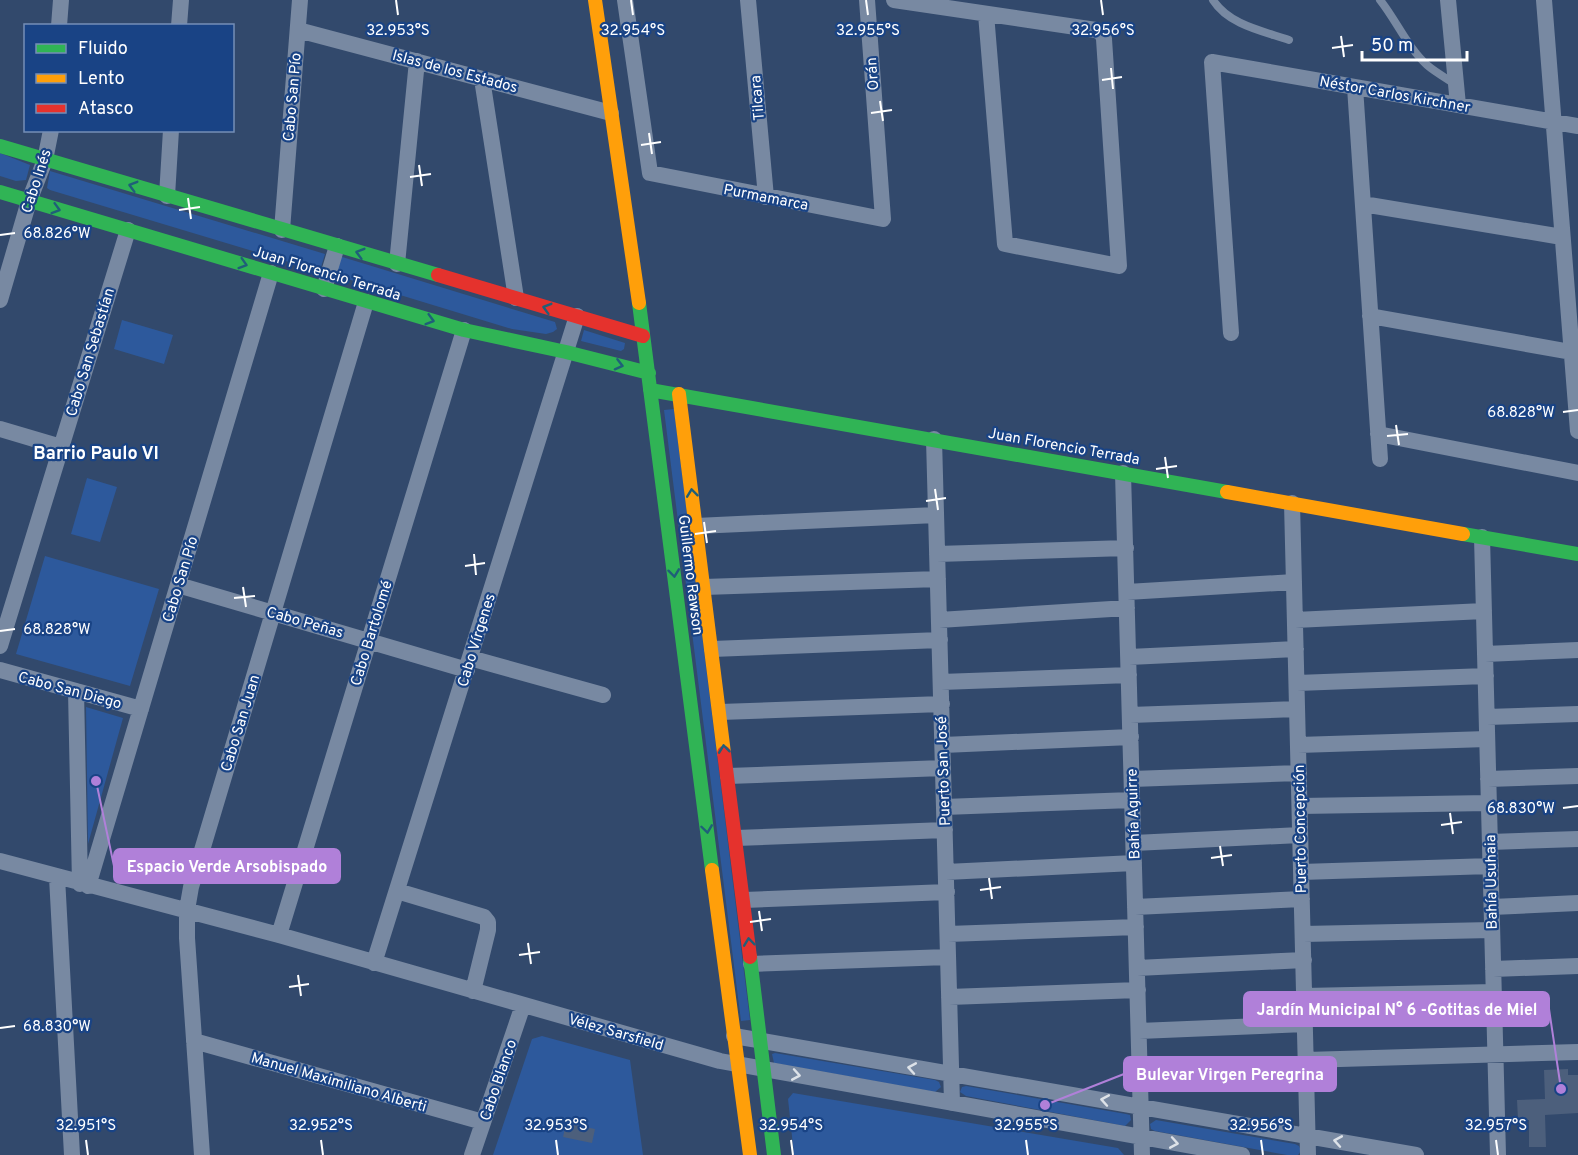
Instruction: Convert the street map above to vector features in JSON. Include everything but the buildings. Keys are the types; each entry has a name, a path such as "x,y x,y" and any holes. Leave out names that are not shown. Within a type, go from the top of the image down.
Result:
{"street":[{"path":"59,24 61,0"},
{"path":"179,24 181,0"},
{"name":"Cabo San Pío","path":"282,230 300,0"},
{"name":"Guillermo Rawson","path":"596,0 649,373 750,1155"},
{"name":"Purmamarca","path":"625,0 650,173 883,219"},
{"name":"Tilcara","path":"748,0 766,197"},
{"name":"Orán","path":"867,0 883,219"},
{"path":"894,0 1096,30 1101,33 1104,39 1119,266 1005,244 986,14"},
{"path":"1448,0 1458,105"},
{"path":"1544,0 1578,431"},
{"name":"Islas de los Estados","path":"298,30 611,113"},
{"path":"397,264 417,61"},
{"name":"Néstor Carlos Kirchner","path":"1231,333 1212,62 1578,126"},
{"path":"482,79 516,298"},
{"path":"1355,87 1380,459"},
{"name":"Cabo Inés","path":"0,300 29,201 45,160 51,132"},
{"path":"167,196 171,132"},
{"name":"Juan Florencio Terrada","path":"0,146 643,336"},
{"name":"Juan Florencio Terrada","path":"0,192 464,330 649,373"},
{"path":"1363,204 1562,237"},
{"name":"Cabo San Sebastían","path":"0,646 128,230"},
{"path":"324,289 337,246"},
{"name":"Cabo San Pío","path":"84,885 141,709 271,273"},
{"name":"Cabo San Juan","path":"202,1155 187,910 191,887 366,302"},
{"name":"Cabo Vírgenes","path":"374,963 577,316"},
{"path":"1370,316 1571,352"},
{"name":"Cabo Bartolomé","path":"279,935 464,330"},
{"name":"Juan Florencio Terrada","path":"651,390 1578,554"},
{"name":"Guillermo Rawson","path":"679,394 744,900 774,1155"},
{"path":"0,429 61,447"},
{"path":"1378,434 1578,473"},
{"name":"Puerto San José","path":"934,439 952,1103"},
{"name":"Bahía Aguirre","path":"1123,473 1142,1155"},
{"name":"Puerto Concepción","path":"1292,503 1308,1155"},
{"path":"696,526 936,515"},
{"name":"Bahía Usuhaia","path":"1482,537 1498,1155"},
{"path":"937,555 1126,548"},
{"path":"704,587 938,579"},
{"path":"939,620 1294,582"},
{"name":"Cabo Peñas","path":"178,585 369,641 603,695"},
{"path":"1295,620 1484,611"},
{"path":"712,649 940,640"},
{"path":"1129,657 1296,649"},
{"path":"1485,654 1578,650"},
{"name":"Cabo San Diego","path":"0,670 141,709"},
{"path":"941,682 1129,675"},
{"path":"1297,683 1486,676"},
{"path":"76,691 84,885"},
{"path":"720,712 942,704"},
{"path":"1130,715 1297,710"},
{"path":"1487,717 1578,714"},
{"path":"942,745 1131,737"},
{"path":"1298,745 1487,739"},
{"path":"728,776 943,768"},
{"path":"1132,779 1299,773"},
{"path":"1488,779 1578,776"},
{"path":"944,807 1132,800"},
{"path":"1300,806 1489,803"},
{"path":"736,838 945,830"},
{"path":"1134,843 1300,836"},
{"path":"1490,842 1578,839"},
{"name":"Vélez Sarsfield","path":"0,861 279,935 699,1056 764,1070 1242,1155"},
{"path":"946,872 1134,863"},
{"path":"1301,872 1491,866"},
{"path":"57,877 72,1155"},
{"path":"397,891 484,917 488,922 488,930 472,991"},
{"path":"744,900 947,892"},
{"path":"1135,907 1302,899"},
{"path":"1492,906 1578,903"},
{"path":"948,934 1136,927"},
{"path":"1303,934 1492,930"},
{"path":"751,964 948,957"},
{"path":"1137,968 1304,960"},
{"path":"1493,969 1578,966"},
{"path":"949,997 1138,990"},
{"path":"1304,996 1494,992"},
{"name":"Cabo Blanco","path":"472,1155 523,1005"},
{"path":"1139,1031 1305,1024"},
{"path":"735,1036 1416,1155"},
{"name":"Manuel Maximiliano Alberti","path":"194,1041 483,1122"},
{"path":"1306,1060 1578,1052"}],"lane":[{"path":"1214,0 1218,8 1244,25 1289,39"},
{"path":"1380,0 1427,65 1455,84"}],"shaded area":[{"path":"0,153 30,165 26,180 16,181 0,176"},
{"path":"50,171 325,254 321,267 312,269 50,190 47,188"},
{"path":"339,256 555,322 557,329 546,334 512,329 341,277 336,273"},
{"path":"122,320 173,335 164,364 114,349"},
{"path":"584,330 625,343 624,349 621,351 581,341"},
{"path":"674,409 750,1020 741,1021 664,410"},
{"path":"87,478 117,487 100,542 71,534"},
{"path":"45,556 159,589 130,686 16,654"},
{"path":"86,707 123,718 88,844"},
{"path":"542,1036 630,1060 643,1155 493,1155 532,1039"},
{"path":"772,1054 935,1080 941,1087 935,1092 774,1063"},
{"path":"962,1087 1126,1114 1130,1115 1131,1120 1125,1126 966,1096 960,1092"},
{"path":"793,1093 1118,1148 1124,1155 794,1155 788,1099"},
{"path":"1156,1120 1295,1144 1301,1151 1298,1155 1287,1155 1155,1131 1151,1129 1150,1124"}],"traffic: fast":[{"path":"0,146 438,275"},
{"path":"0,192 464,330 649,373"},
{"path":"639,303 712,870"},
{"path":"650,390 1227,492"},
{"path":"1463,534 1578,554"},
{"path":"750,957 774,1155"}],"traffic: slow":[{"path":"595,0 639,303"},
{"path":"679,394 724,753"},
{"path":"1227,492 1463,534"},
{"path":"712,870 750,1155"}],"traffic: jam":[{"path":"438,275 643,336"},
{"path":"724,753 750,957"}],"place":[{"name":"Espacio Verde Arsobispado","path":"96,781"},
{"name":"Jardín Municipal N° 6 -Gotitas de Miel","path":"1561,1089"},
{"name":"Bulevar Virgen Peregrina","path":"1045,1105"}],"district":[{"name":"Barrio Paulo VI","path":"96,453"}]}
